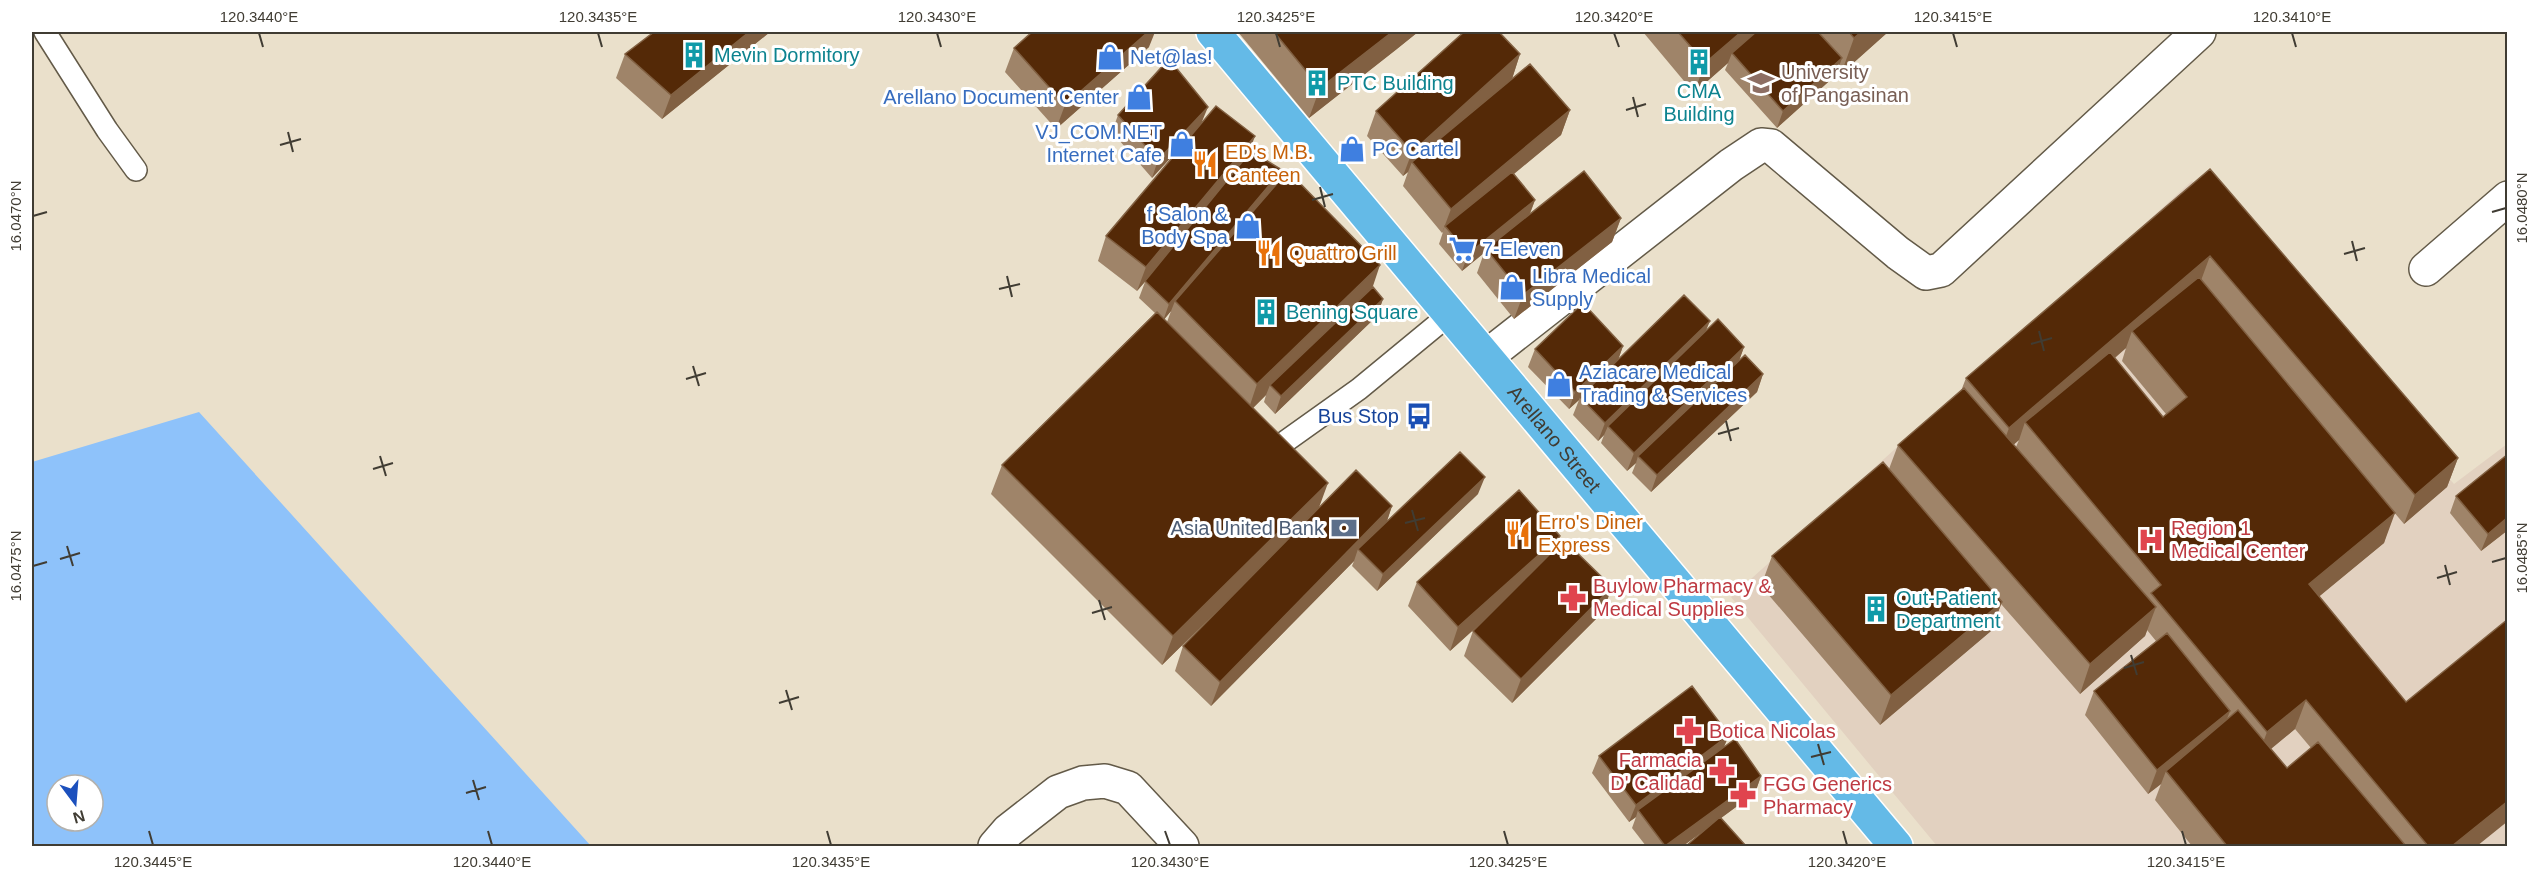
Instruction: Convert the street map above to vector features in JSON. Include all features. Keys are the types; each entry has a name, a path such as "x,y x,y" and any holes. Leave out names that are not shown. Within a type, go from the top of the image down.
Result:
{"highway":[{"name":"Arellano Street","path":"1213,32 1896,846"}],"street":[{"path":"1486,357 1731,165 1761,145 1771,146 1898,253 1926,273 1941,270 2199,32"},
{"path":"2426,269 2508,198"},
{"path":"995,846 1008,831 1058,792 1083,783 1105,781 1128,788 1182,846"}],"lane":[{"path":"45,32 107,130 136,170"},
{"path":"1279,446 1359,389 1450,314"}],"shaded area":[{"name":"Region 1 Medical Center","path":"2192,181 2454,484 2507,444 2507,846 1937,846 1731,597"}],"water":[{"path":"199,412 591,846 32,846 32,462"}],"building":[{"path":"654,32 749,32 671,95 625,54"},
{"path":"1032,32 1148,32 1065,105 1014,48"},
{"path":"1274,32 1392,32 1320,88"},
{"path":"1464,32 1499,32 1520,54 1412,152 1376,111"},
{"path":"1678,32 1741,32 1705,63"},
{"path":"1756,32 1818,32 1842,58 1783,111 1732,53"},
{"path":"1849,32 1861,32 1854,38"},
{"path":"1169,59 1208,107 1158,160 1118,115"},
{"path":"1530,64 1570,110 1451,209 1412,162"},
{"path":"1216,106 1255,136 1146,267 1106,236"},
{"path":"1251,151 1282,170 1169,304 1145,281"},
{"path":"2210,169 2458,458 2415,495 2210,256 2009,428 1966,378"},
{"name":"Bening Square","path":"1288,171 1380,265 1257,384 1175,301"},
{"path":"1584,171 1621,218 1523,295 1486,249"},
{"path":"1512,172 1535,200 1468,254 1445,226"},
{"path":"2199,277 2395,513 2309,584 2406,702 2508,619 2508,801 2452,846 2428,846 2306,700 2267,732 2151,593 2161,585 2025,422 2110,352 2163,417 2187,397 2132,331"},
{"path":"1373,287 1383,299 1281,396 1270,385"},
{"path":"1684,295 1710,321 1605,423 1580,397"},
{"path":"1583,303 1623,346 1575,392 1535,349"},
{"path":"1157,312 1328,483 1173,636 1002,465"},
{"path":"1718,319 1744,347 1634,453 1608,426"},
{"path":"1745,355 1763,374 1657,475 1638,456"},
{"path":"1964,388 2156,607 2090,664 1898,445"},
{"path":"1460,452 1485,477 1383,574 1358,549"},
{"path":"2508,454 2508,517 2488,534 2456,496"},
{"name":"Out-Patient Department","path":"1883,462 2002,602 1891,695 1772,556"},
{"path":"1356,470 1392,506 1220,682 1183,646"},
{"path":"1519,490 1560,536 1458,627 1417,582"},
{"path":"1564,540 1612,587 1521,679 1473,631"},
{"path":"2167,633 2230,711 2157,770 2094,691"},
{"path":"1692,686 1729,735 1636,805 1599,756"},
{"path":"2238,710 2287,768 2318,742 2406,846 2227,846 2166,771"},
{"path":"1735,739 1761,776 1665,846 1638,810"},
{"path":"1720,817 1746,846 1686,846"}],"place":[{"name":"Mevin Dormitory","path":"694,55"},
{"name":"Net@las!","path":"1110,57"},
{"name":"CMA Building","path":"1699,62"},
{"name":"PTC Building","path":"1317,83"},
{"name":"University of Pangasinan","path":"1761,83"},
{"name":"Arellano Document Center","path":"1139,97"},
{"name":"VJ_COM.NET Internet Cafe","path":"1182,144"},
{"name":"PC Cartel","path":"1352,149"},
{"name":"ED's M.B. Canteen","path":"1205,164"},
{"name":"f Salon & Body Spa","path":"1248,226"},
{"name":"7-Eleven","path":"1462,249"},
{"name":"Quattro Grill","path":"1269,253"},
{"name":"Libra Medical Supply","path":"1512,287"},
{"name":"Bening Square","path":"1266,312"},
{"name":"Aziacare Medical Trading & Services","path":"1559,384"},
{"name":"Bus Stop","path":"1419,416"},
{"name":"Asia United Bank","path":"1344,528"},
{"name":"Erro's Diner Express","path":"1518,534"},
{"name":"Region 1 Medical Center","path":"2151,540"},
{"name":"Buylow Pharmacy & Medical Supplies","path":"1573,598"},
{"name":"Out-Patient Department","path":"1876,609"},
{"name":"Botica Nicolas","path":"1689,731"},
{"name":"Farmacia D' Calidad","path":"1722,771"},
{"name":"FGG Generics Pharmacy","path":"1743,795"}]}
